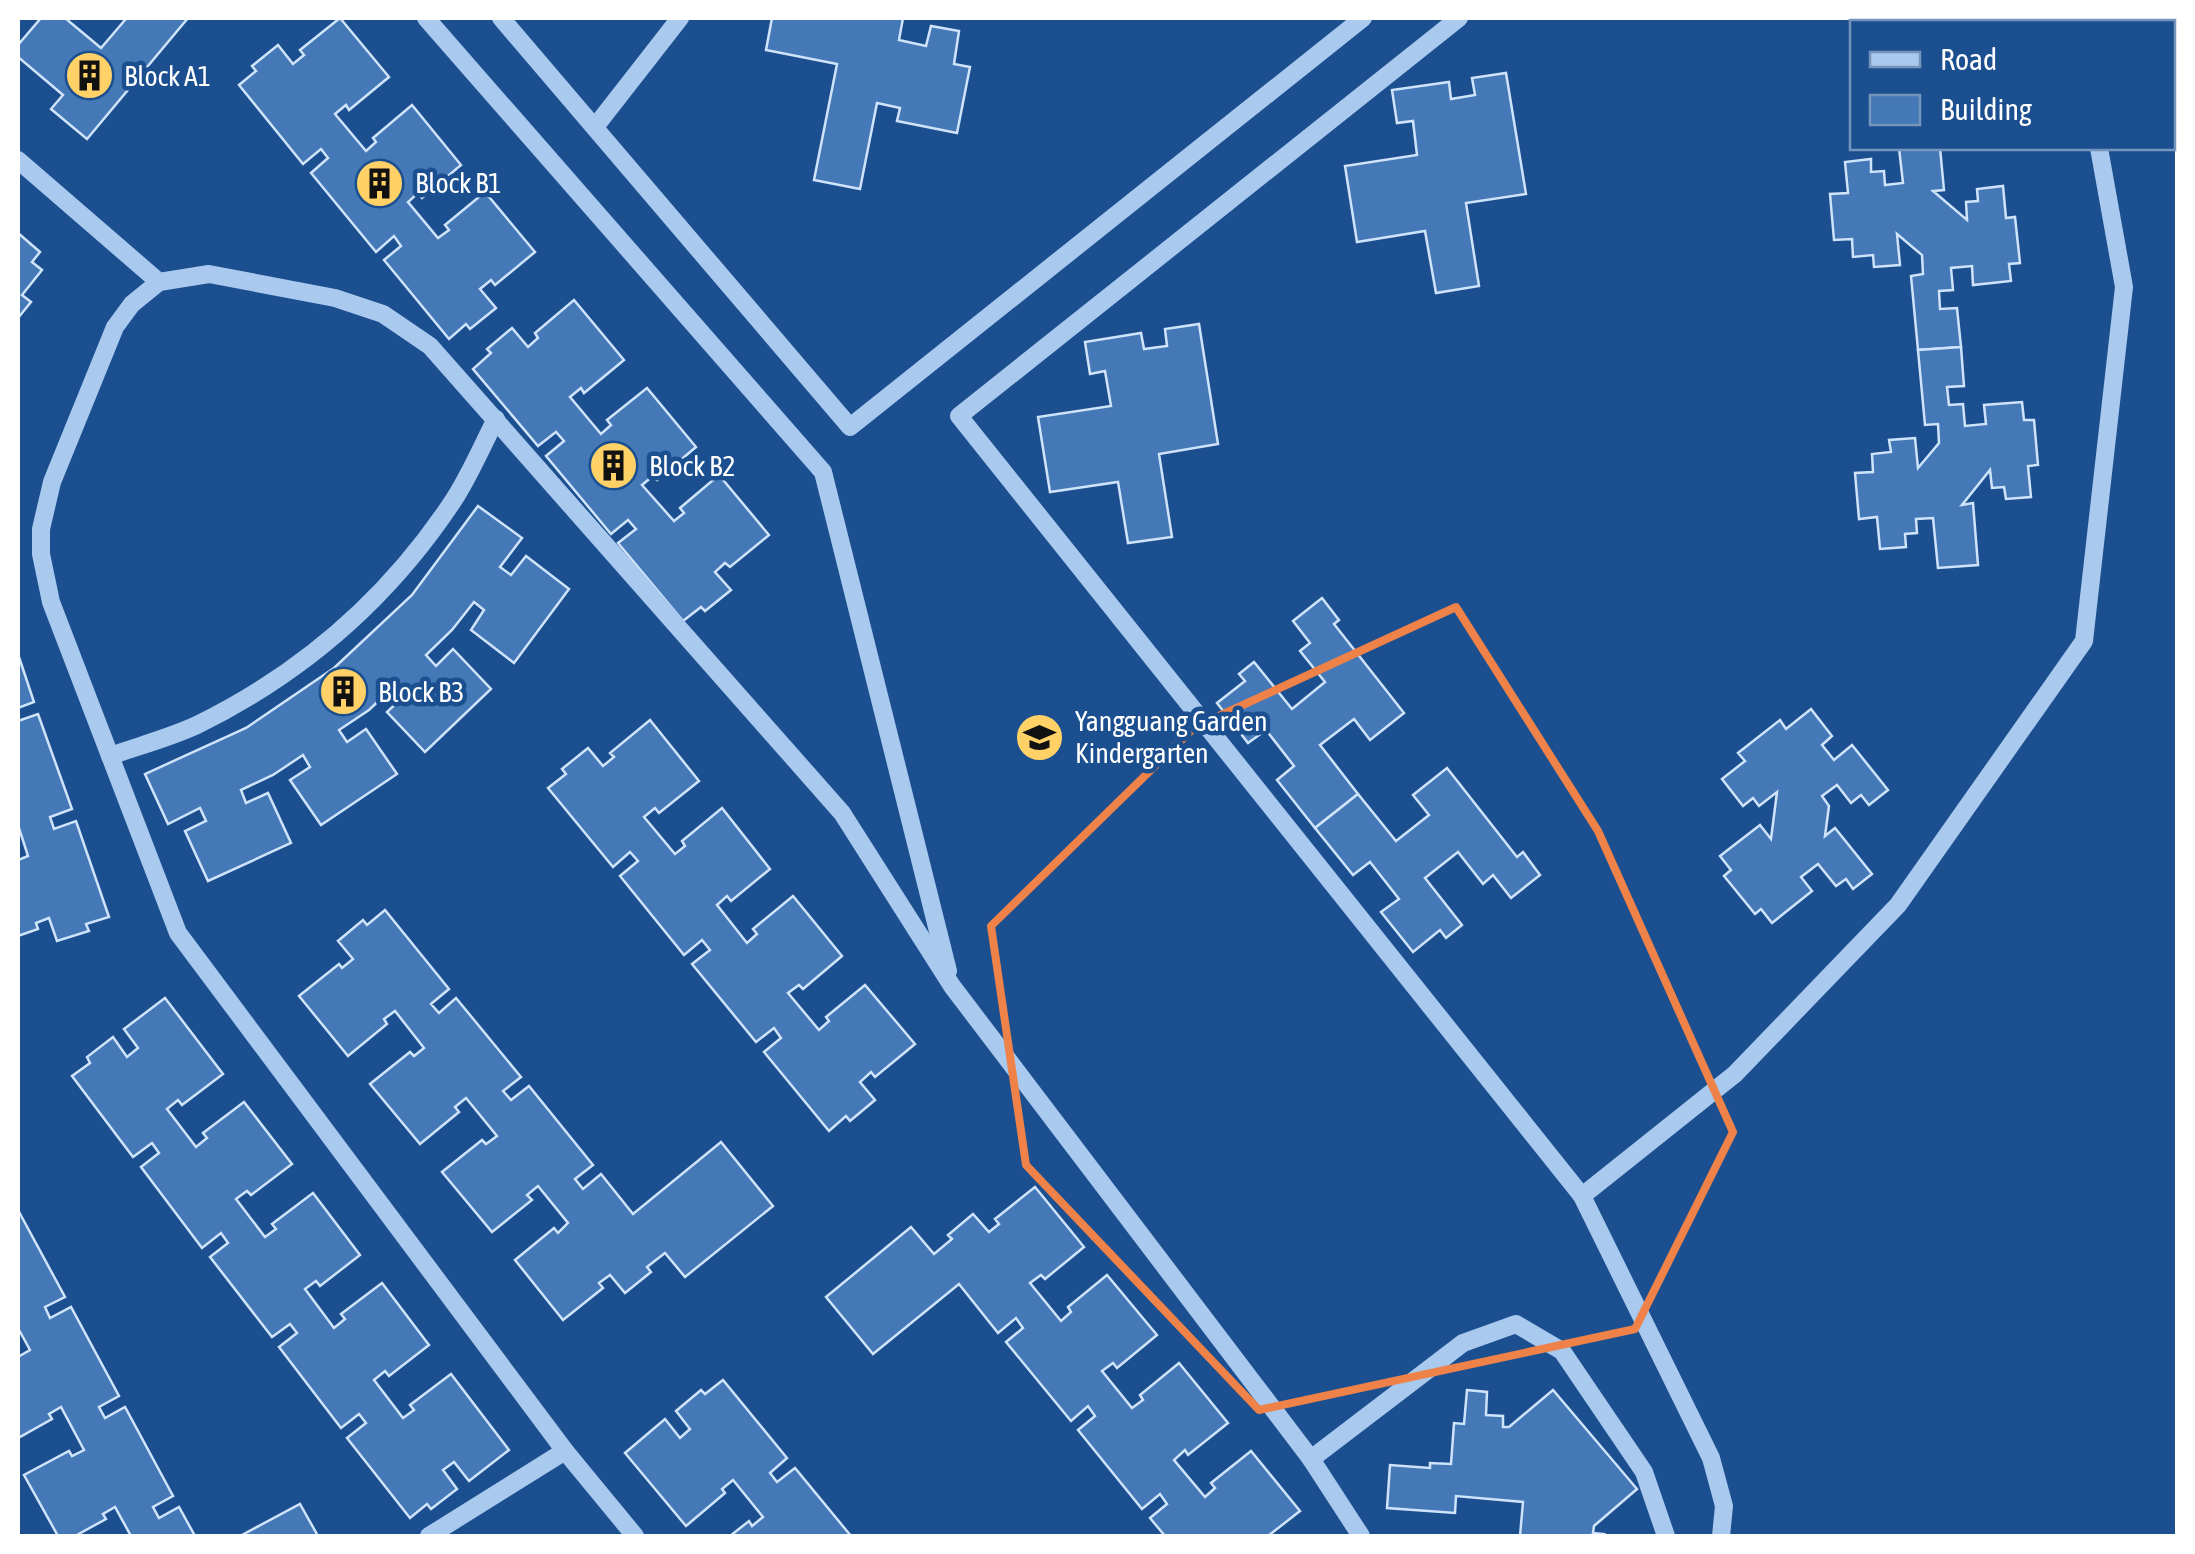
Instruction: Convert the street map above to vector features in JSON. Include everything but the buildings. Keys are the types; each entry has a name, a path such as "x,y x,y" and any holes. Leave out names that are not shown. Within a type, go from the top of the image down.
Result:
{"street":[{"path":"426,18 823,472 952,986"},
{"path":"501,18 850,427 1363,18"},
{"path":"594,127 680,18"},
{"path":"1458,18 959,416 1582,1196 1711,1458 1724,1506 1721,1536"},
{"path":"1582,1196 1735,1074 1898,905 2084,641 2124,287 2099,150"},
{"path":"18,160 158,282"},
{"path":"635,1536 565,1451 178,933 51,602 43,566 42,530 52,482 115,327 132,304 158,282 209,274 335,298 382,314 430,346 842,813 952,986 1311,1460 1362,1536"},
{"path":"110,756 193,727 272,685 342,632 404,569 456,498 496,419"},
{"path":"1311,1460 1463,1343 1516,1324 1562,1351 1644,1472 1666,1536"},
{"path":"429,1536 565,1451"}],"highlighted area":[{"path":"1456,607 1598,831 1733,1132 1635,1329 1259,1410 1026,1165 991,926 1195,727"}],"place":[{"name":"Block A1","path":"89,76"},
{"name":"Block B1","path":"380,183"},
{"name":"Block B2","path":"614,466"},
{"name":"Block B3","path":"343,692"},
{"name":"Yangguang Garden Kindergarten","path":"1040,737"}]}
